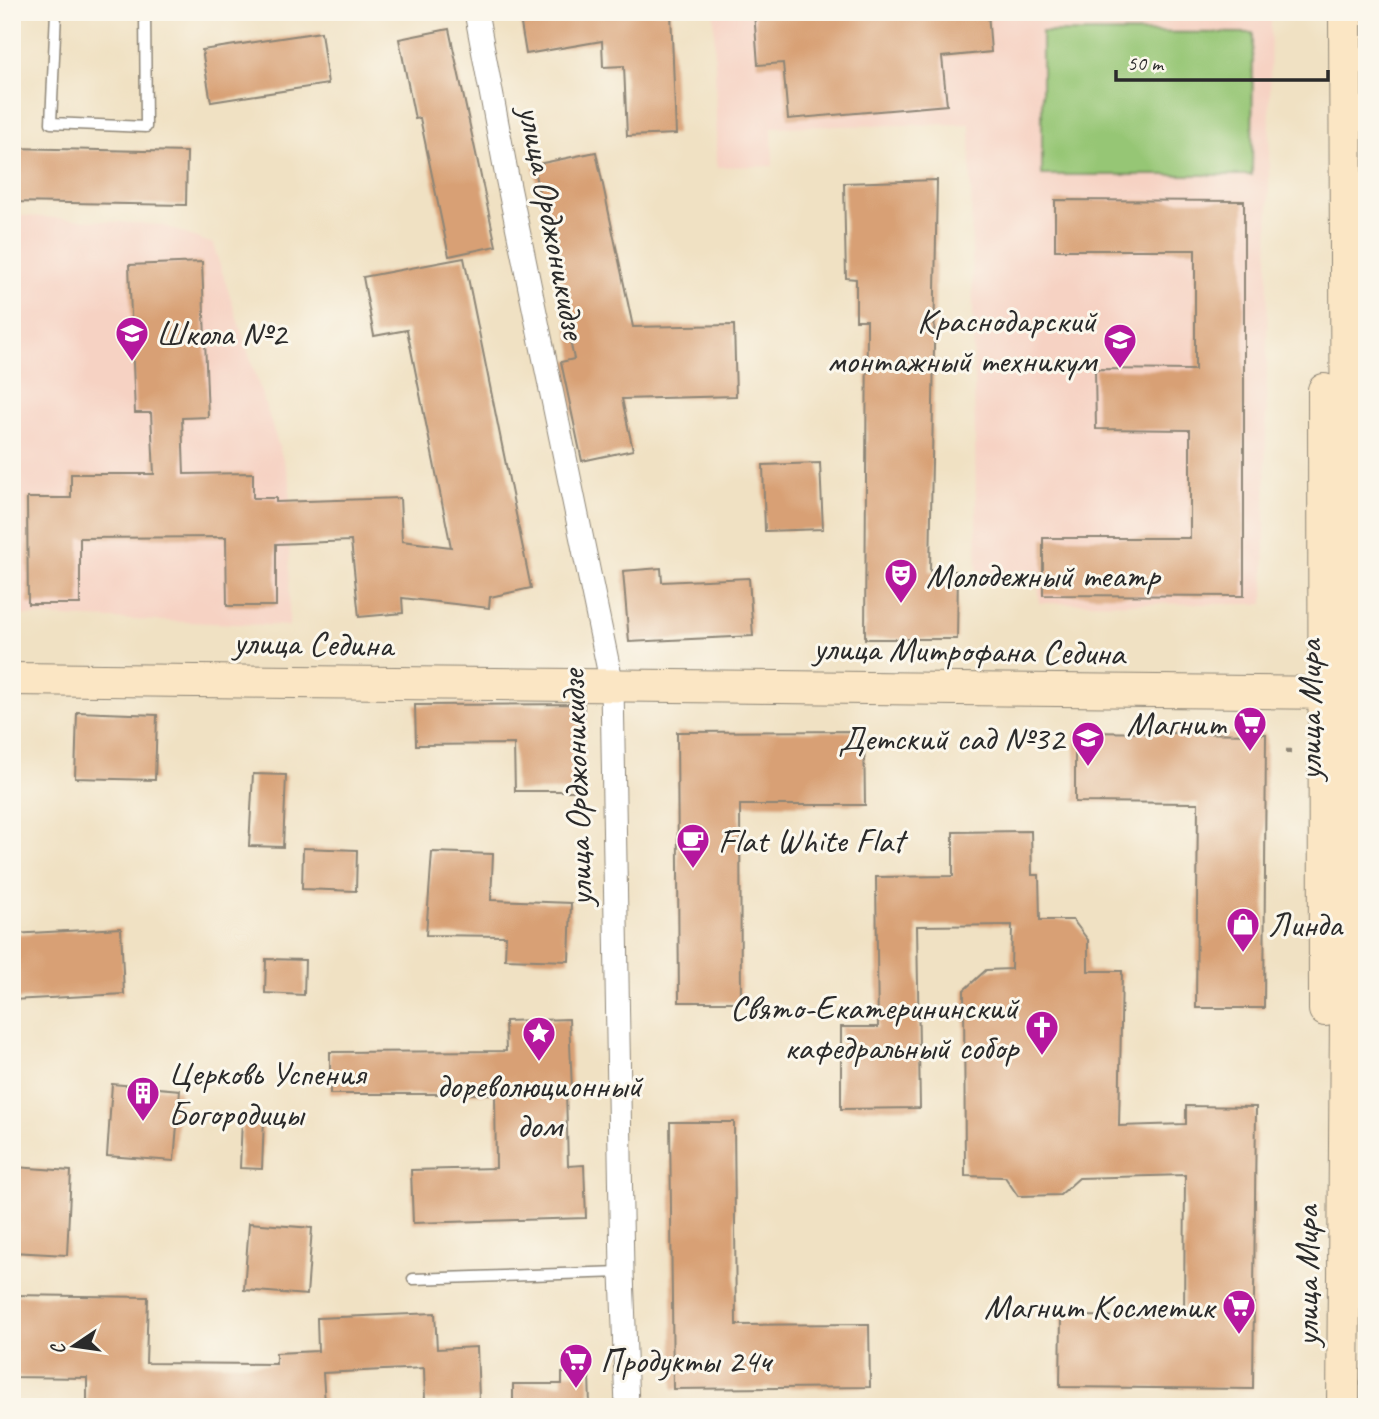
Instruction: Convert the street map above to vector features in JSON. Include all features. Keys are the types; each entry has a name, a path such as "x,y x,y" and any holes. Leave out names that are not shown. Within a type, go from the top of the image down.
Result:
{"main road":[{"name":"улица Мира","path":"1324,1407 1346,679 1325,12"},
{"name":"улица Мира","path":"1343,1407 1345,12"},
{"name":"улица Седина","path":"12,679 612,685"},
{"name":"улица Митрофана Седина","path":"612,685 1346,679"}],"street":[{"name":"улица Орджоникидзе","path":"477,12 507,177 612,685 622,1272 627,1407"}],"lane":[{"path":"56,12 51,122 146,127 145,12"},
{"path":"413,1279 622,1272"}],"shaded area":[{"name":"Краснодарский монтажный техникум","path":"714,12 1271,12 1264,604 1039,603 1038,574 977,575 970,124 772,127 773,166 717,167"},
{"name":"Школа №2","path":"12,215 161,225 213,244 290,481 289,626 12,615"}],"green space":[{"path":"1042,32 1253,33 1252,175 1042,175"}],"building":[{"path":"519,12 671,12 676,134 627,136 624,66 603,67 602,41 526,54"},
{"path":"754,12 988,12 991,52 942,57 947,105 788,119 783,63 758,65"},
{"path":"449,29 496,246 449,256 420,118 415,119 399,39"},
{"path":"321,32 328,84 211,102 202,50"},
{"path":"12,148 187,152 186,205 12,202"},
{"path":"596,152 633,327 734,325 736,396 622,399 633,450 582,461 561,362 574,359 533,165"},
{"path":"937,180 930,571 958,571 957,639 865,639 867,320 856,320 856,279 846,278 844,183"},
{"name":"Краснодарский монтажный техникум","path":"1055,200 1244,201 1244,596 1043,595 1043,538 1190,538 1190,430 1096,429 1095,369 1195,370 1195,250 1055,250"},
{"path":"464,258 531,588 490,597 489,608 402,598 403,613 359,617 351,541 276,544 276,606 227,606 226,537 80,538 80,604 28,604 27,498 71,498 71,474 154,474 151,413 135,413 129,265 202,262 208,417 182,418 184,474 253,473 253,498 276,498 276,502 400,498 402,541 451,547 407,330 374,336 363,277"},
{"path":"820,463 823,529 765,531 763,465"},
{"path":"661,568 662,582 749,578 753,636 629,642 623,571"},
{"path":"584,704 584,791 515,791 514,744 416,745 415,705"},
{"path":"77,712 157,715 155,780 75,778"},
{"path":"864,731 865,805 740,805 741,1002 679,1002 677,732"},
{"path":"1075,732 1266,734 1264,1008 1196,1008 1198,803 1075,802"},
{"path":"253,774 286,775 283,847 249,846"},
{"path":"1031,831 1032,875 1039,875 1040,920 1073,920 1088,940 1088,971 1122,971 1119,1126 1186,1124 1186,1106 1256,1107 1253,1389 1060,1387 1061,1316 1184,1317 1185,1175 1079,1178 1060,1195 1018,1196 1005,1177 965,1176 964,990 986,970 1011,969 1012,925 917,926 920,1108 841,1109 841,1027 878,1027 876,877 953,876 953,832"},
{"path":"303,848 357,850 356,891 302,889"},
{"path":"432,852 493,854 491,900 571,903 569,961 505,959 506,936 426,935"},
{"path":"121,928 124,994 12,1000 12,934"},
{"path":"266,959 305,960 304,995 265,993"},
{"path":"569,1019 572,1090 566,1091 568,1166 584,1165 586,1218 413,1223 411,1170 496,1168 495,1094 330,1094 330,1052 506,1051 505,1021"},
{"name":"Церковь Успения Богородицы","path":"112,1084 180,1090 174,1161 107,1156"},
{"path":"242,1118 264,1118 262,1169 240,1168"},
{"path":"670,1122 734,1122 736,1325 869,1324 870,1387 673,1389"},
{"path":"15,1167 71,1171 67,1255 12,1252"},
{"path":"249,1223 312,1228 307,1295 244,1290"},
{"path":"12,1295 148,1297 146,1363 276,1364 276,1353 318,1351 317,1318 435,1313 437,1349 477,1347 479,1399 425,1401 424,1368 323,1373 325,1403 246,1407 87,1407 87,1378 12,1377"},
{"path":"562,1373 589,1373 590,1407 513,1407 513,1384 562,1384"}],"place":[{"name":"Школа №2","path":"132,363"},
{"name":"Краснодарский монтажный техникум","path":"1120,370"},
{"name":"Молодежный театр","path":"901,605"},
{"name":"Магнит","path":"1250,753"},
{"name":"Детский сад №32","path":"1088,768"},
{"name":"Flat White Flat","path":"693,870"},
{"name":"Линда","path":"1243,954"},
{"name":"Свято-Екатерининский кафедральный собор","path":"1042,1057"},
{"name":"дореволюционный дом","path":"539,1063"},
{"name":"Церковь Успения Богородицы","path":"143,1123"},
{"name":"Магнит Косметик","path":"1239,1336"},
{"name":"Продукты 24ч","path":"576,1390"}]}
